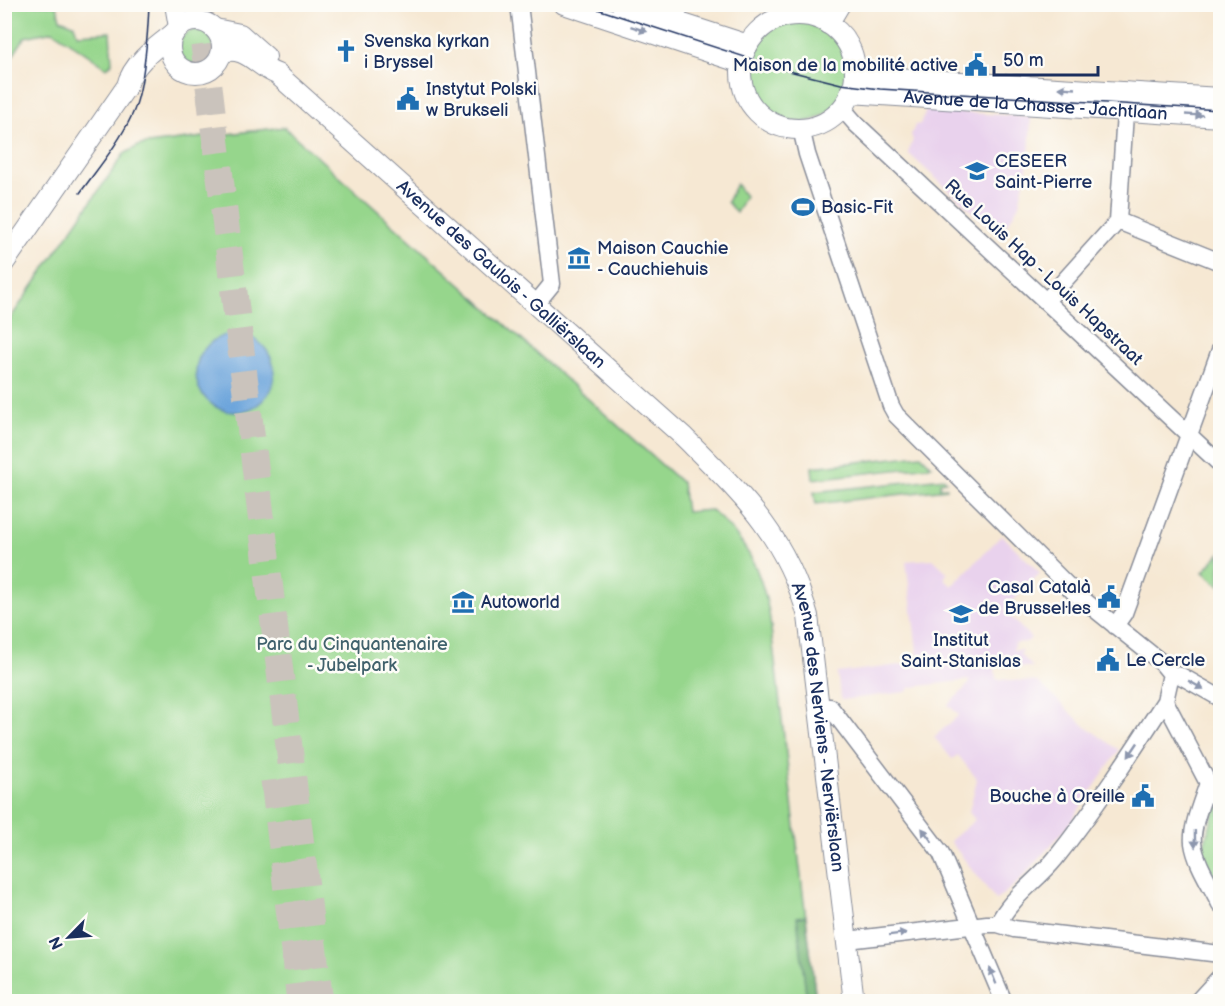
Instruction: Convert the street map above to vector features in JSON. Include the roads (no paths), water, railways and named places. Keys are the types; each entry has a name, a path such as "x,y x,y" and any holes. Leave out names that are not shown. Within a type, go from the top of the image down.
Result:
{"street":[{"path":"127,86 129,77 151,52 176,31 192,21 210,19 222,44 222,52 214,66 199,73 183,70 172,58 170,42 176,31 175,4"},
{"path":"519,4 552,284 535,305"},
{"path":"564,4 673,22"},
{"path":"621,4 673,22 745,53"},
{"path":"828,24 840,4"},
{"path":"778,11 806,16 828,24 846,42 853,58 855,73 846,101 824,122 801,128 789,128 774,123 754,106 743,83 745,53 761,28 778,11"},
{"name":"Avenue des Gaulois - Galliërslaan","path":"210,19 240,34 273,64 277,74"},
{"name":"Avenue des Gaulois - Galliërslaan","path":"222,52 231,49 243,53 268,71 277,74 684,437 724,476"},
{"path":"4,263 127,86 165,60 172,58"},
{"name":"Avenue de la Chasse - Jachtlaan","path":"855,73 1125,102 1221,117"},
{"name":"Avenue de la Chasse - Jachtlaan","path":"846,101 1125,102 1221,98"},
{"name":"Rue Louis Hap - Louis Hapstraat","path":"846,101 856,124 1221,464"},
{"path":"1046,301 1118,221 1125,102"},
{"path":"801,128 807,154 891,406 896,415 1076,594 1162,663 1171,674 1181,676 1221,698"},
{"path":"1118,221 1221,262"},
{"path":"1115,626 1124,613 1221,351"},
{"name":"Avenue des Nerviens - Nerviërslaan","path":"724,476 762,519 773,536 787,560 808,616 854,1002"},
{"path":"998,924 1002,915 1053,861 1097,804 1165,701 1171,674"},
{"path":"1165,701 1214,785 1193,834 1193,843 1221,904"},
{"path":"820,707 830,707 941,853 1004,1002"},
{"path":"847,940 998,924 1014,929 1221,954"},
{"path":"1197,1002 1221,976"}],"water":[{"path":"235,334 250,337 262,346 271,358 274,373 271,388 262,400 250,409 235,412 220,409 208,400 199,388 196,373 199,358 208,346 220,337"}],"tunnel":[{"path":"199,4 320,1002"},
{"path":"274,780 300,1002"}],"tram line":[{"path":"80,193 108,155 132,115 140,91 145,61 149,4"},
{"path":"582,4 785,70 841,84 880,89 1220,110"}],"place":[{"name":"Svenska kyrkan i Bryssel","path":"346,51"},
{"name":"Maison de la mobilité active","path":"976,65"},
{"name":"Instytut Polski w Brukseli","path":"408,99"},
{"name":"CESEER Saint-Pierre","path":"977,171"},
{"name":"Basic-Fit","path":"803,207"},
{"name":"Maison Cauchie - Cauchiehuis","path":"579,258"},
{"name":"Casal Català de Brussel·les","path":"1109,597"},
{"name":"Autoworld","path":"463,602"},
{"name":"Institut Saint-Stanislas","path":"961,614"},
{"name":"Le Cercle","path":"1108,660"},
{"name":"Bouche à Oreille","path":"1143,796"}],"park label":[{"name":"Parc du Cinquantenaire - Jubelpark","path":"352,654"}]}
